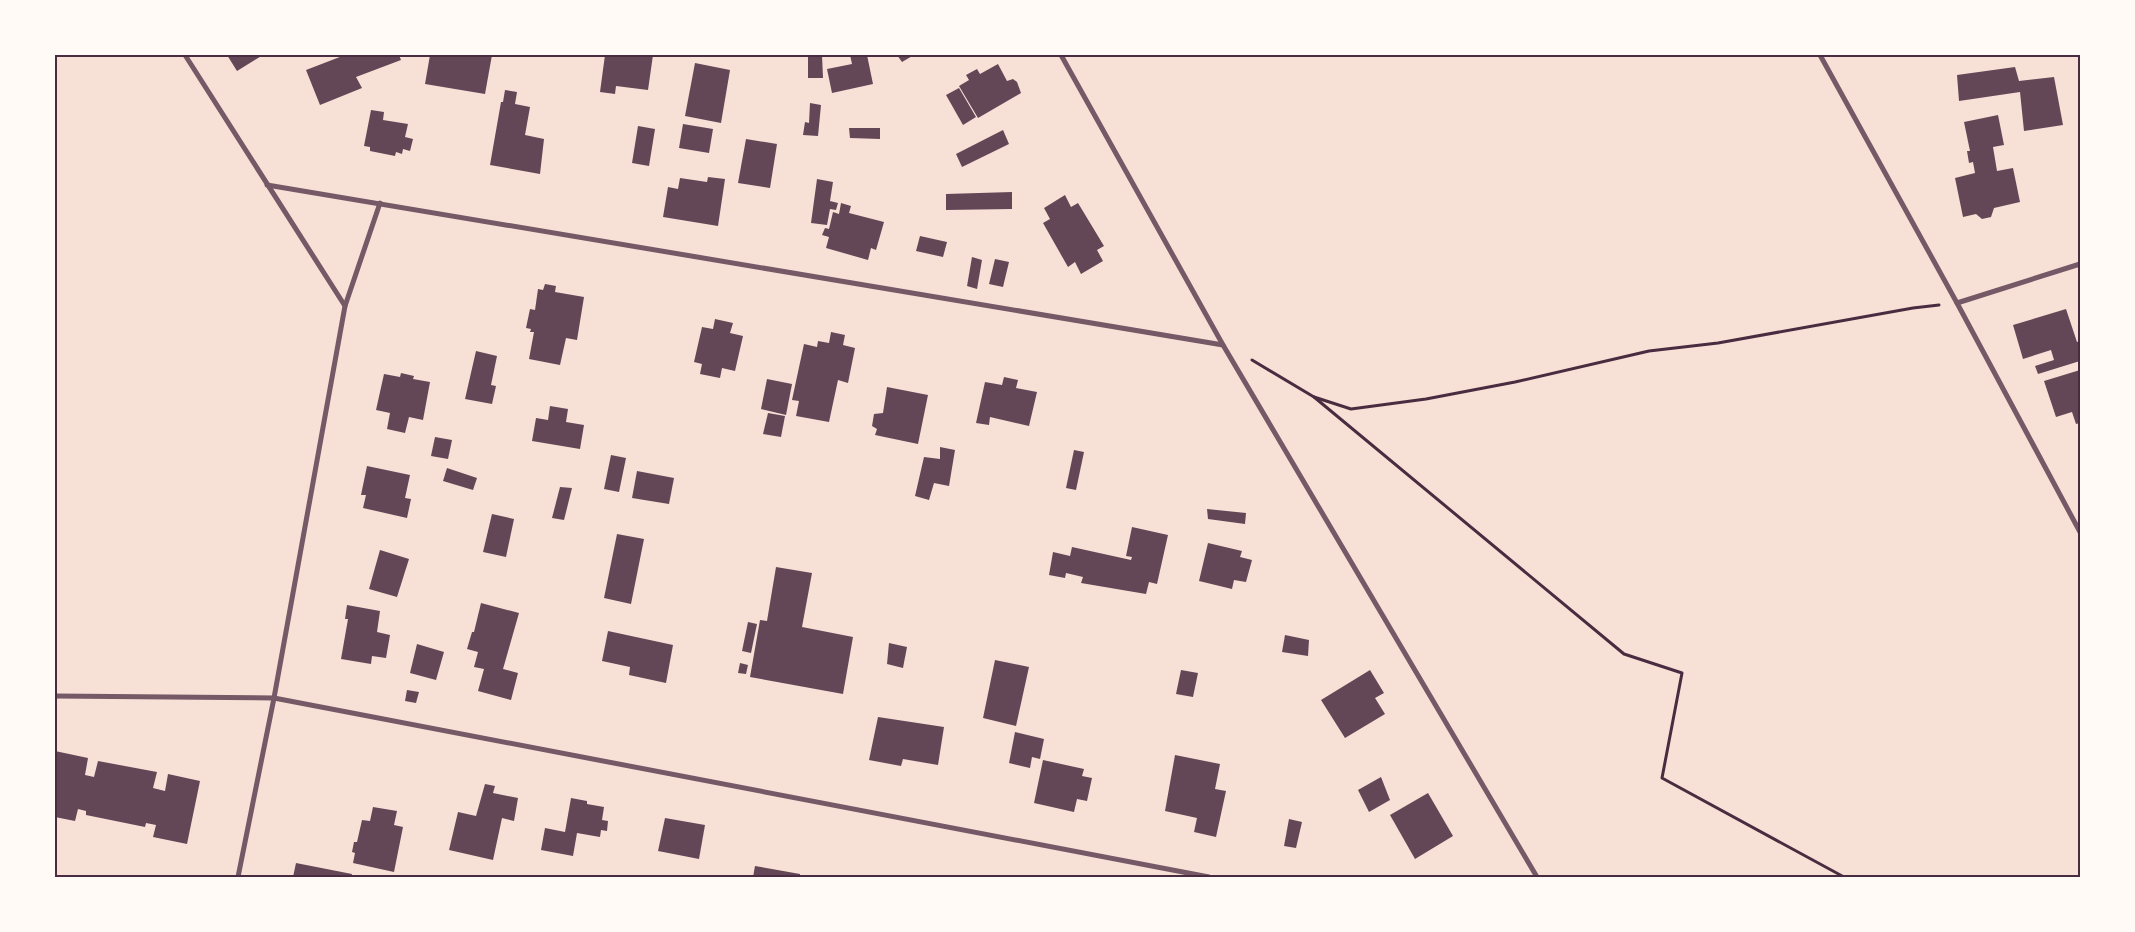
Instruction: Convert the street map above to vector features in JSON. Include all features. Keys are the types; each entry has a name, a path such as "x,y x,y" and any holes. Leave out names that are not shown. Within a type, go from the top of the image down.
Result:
{"street":[{"path":"185,55 345,306"},
{"path":"1060,55 1223,345 1537,877"},
{"path":"1820,55 1957,303 2080,532"},
{"path":"267,185 1223,345"},
{"path":"238,877 274,698 345,306 380,203"},
{"path":"1957,303 2080,264"},
{"path":"55,696 274,698 1210,877"}],"path":[{"path":"1314,397 1351,409 1426,399 1515,382 1649,350 1718,343 1913,308 1957,303"},
{"path":"1250,359 1314,397 1624,654 1682,673 1662,778 1844,877"}],"building":[{"path":"227,55 263,55 237,71"},
{"path":"345,55 399,55 401,60 356,77 362,88 320,105 306,70"},
{"path":"430,55 492,55 485,94 425,84"},
{"path":"605,55 653,55 648,90 616,86 615,94 600,92"},
{"path":"808,55 822,55 823,78 808,78"},
{"path":"850,55 867,55 873,84 832,93 827,69 852,64"},
{"path":"897,55 914,55 902,62"},
{"path":"695,63 730,70 721,123 685,116"},
{"path":"998,64 1007,81 1013,79 1017,82 1021,93 978,118 959,86 969,80 966,75 977,69 980,74"},
{"path":"2015,67 2019,81 2054,77 2063,125 2024,131 2020,92 1959,101 1957,75"},
{"path":"959,88 976,117 963,125 946,95"},
{"path":"505,90 517,92 515,104 530,107 525,135 544,139 540,174 490,165 501,102 503,102"},
{"path":"810,103 821,105 818,136 803,135 805,122 809,123"},
{"path":"371,110 384,112 383,120 408,124 405,137 413,139 410,151 403,149 402,154 396,152 395,156 370,151 370,147 364,146"},
{"path":"1998,115 2004,145 1993,147 1997,171 2013,168 2020,202 1994,208 1991,217 1982,219 1976,214 1963,217 1955,178 1975,173 1973,162 1969,163 1967,151 1970,151 1964,122"},
{"path":"683,124 713,129 709,153 679,148"},
{"path":"638,126 655,129 649,166 632,163"},
{"path":"849,128 880,128 880,139 850,138"},
{"path":"1003,130 1009,144 962,167 956,154"},
{"path":"746,139 777,144 770,188 738,183"},
{"path":"708,177 725,179 718,226 663,217 668,187 678,189 680,178 707,182"},
{"path":"817,179 833,182 830,201 838,203 836,210 830,209 827,225 811,223"},
{"path":"1012,192 1012,209 946,210 946,194"},
{"path":"1065,195 1071,207 1078,203 1104,246 1097,250 1103,261 1081,274 1075,262 1068,267 1043,223 1050,219 1044,208"},
{"path":"841,203 851,206 849,213 884,222 876,250 871,248 868,260 826,248 829,237 822,235 825,228 829,229 833,212 839,214"},
{"path":"920,236 947,242 943,257 916,251"},
{"path":"972,257 982,260 977,289 967,286"},
{"path":"995,259 1009,262 1003,287 989,284"},
{"path":"545,284 556,286 555,292 584,297 577,340 566,338 560,365 529,359 534,332 530,332 531,329 526,328 530,309 535,310 538,289 543,290"},
{"path":"2066,309 2077,342 2080,341 2080,361 2038,374 2035,366 2054,360 2051,350 2023,359 2013,325"},
{"path":"715,319 733,323 730,333 743,336 735,371 722,368 720,378 700,374 702,364 694,362 702,327 713,329"},
{"path":"831,332 845,335 843,345 855,348 848,383 838,380 829,422 796,416 799,401 792,400 804,344 817,347 818,341 829,343"},
{"path":"476,351 497,356 491,385 496,386 492,404 465,399"},
{"path":"2080,370 2080,423 2076,424 2072,412 2056,417 2044,381"},
{"path":"401,373 414,376 413,379 430,382 423,420 409,417 405,433 387,429 390,413 376,410 384,374 400,377"},
{"path":"1004,377 1018,380 1016,388 1037,392 1029,426 990,417 989,425 976,423 985,382 1002,385"},
{"path":"767,379 792,384 786,415 761,409"},
{"path":"887,387 928,395 918,444 875,435 877,429 872,426 874,414 883,413"},
{"path":"550,406 568,409 566,422 584,425 580,449 532,441 536,418 548,420"},
{"path":"768,413 785,416 781,437 763,434"},
{"path":"435,437 452,440 448,459 431,456"},
{"path":"940,447 955,450 949,486 934,483 929,500 915,496 924,457 940,459"},
{"path":"1074,450 1084,452 1076,490 1066,488"},
{"path":"611,455 626,458 619,492 604,489"},
{"path":"367,466 410,475 405,498 411,499 407,518 363,508 366,495 361,495"},
{"path":"447,468 477,478 473,490 443,481"},
{"path":"637,471 674,478 669,504 632,498"},
{"path":"560,487 572,488 564,520 552,518"},
{"path":"1207,509 1246,513 1245,524 1208,519"},
{"path":"492,514 514,519 506,557 483,552"},
{"path":"1132,527 1168,535 1157,584 1149,582 1146,594 1081,583 1083,577 1066,573 1065,578 1049,575 1053,552 1070,556 1072,547 1131,560 1132,557 1126,556"},
{"path":"617,534 644,539 631,604 604,598"},
{"path":"1208,543 1242,551 1240,557 1252,560 1246,582 1234,580 1232,589 1199,581"},
{"path":"380,550 409,559 397,597 369,589"},
{"path":"776,567 812,573 802,627 853,637 843,694 750,677 760,620 767,621"},
{"path":"481,603 519,613 503,669 518,673 511,700 478,691 484,669 474,667 478,652 467,649 472,632 474,632"},
{"path":"347,605 380,611 377,632 390,635 386,658 372,656 371,664 341,659 348,619 345,619"},
{"path":"748,622 757,624 751,653 742,651"},
{"path":"608,631 673,645 666,683 629,675 630,667 602,661"},
{"path":"1285,635 1309,640 1308,656 1282,652"},
{"path":"889,643 907,647 903,668 887,664"},
{"path":"417,644 444,652 436,680 410,673"},
{"path":"995,660 1029,667 1016,726 983,718"},
{"path":"740,663 748,665 746,674 738,673"},
{"path":"1181,670 1198,673 1193,697 1176,694"},
{"path":"1370,670 1384,693 1375,698 1385,714 1345,738 1321,700"},
{"path":"407,690 419,692 416,703 405,701"},
{"path":"878,717 944,727 938,765 903,759 901,766 869,760"},
{"path":"1015,732 1044,739 1040,759 1032,757 1030,768 1009,763"},
{"path":"55,751 88,758 85,775 94,777 98,761 157,772 153,788 165,791 168,774 200,781 187,844 153,837 156,825 146,823 145,827 86,815 86,811 78,809 75,821 55,817"},
{"path":"1175,755 1220,764 1215,789 1226,791 1216,837 1194,832 1197,818 1165,811"},
{"path":"1043,760 1084,769 1082,776 1092,778 1087,801 1077,799 1074,812 1034,803"},
{"path":"1381,777 1390,800 1369,812 1358,790"},
{"path":"485,784 495,786 493,793 518,798 514,821 502,818 493,860 449,850 458,812 476,816"},
{"path":"1428,793 1453,836 1415,859 1390,815"},
{"path":"571,798 587,801 587,804 604,807 602,820 608,821 607,831 601,830 600,837 577,833 573,856 541,850 545,828 565,832"},
{"path":"373,807 397,811 394,825 403,827 394,872 353,863 355,853 352,852 354,842 357,842 362,820 370,821"},
{"path":"665,818 705,825 699,859 658,851"},
{"path":"1289,819 1302,822 1296,848 1284,846"},
{"path":"296,863 352,874 351,877 293,877"},
{"path":"755,866 800,874 800,877 753,877"}]}
